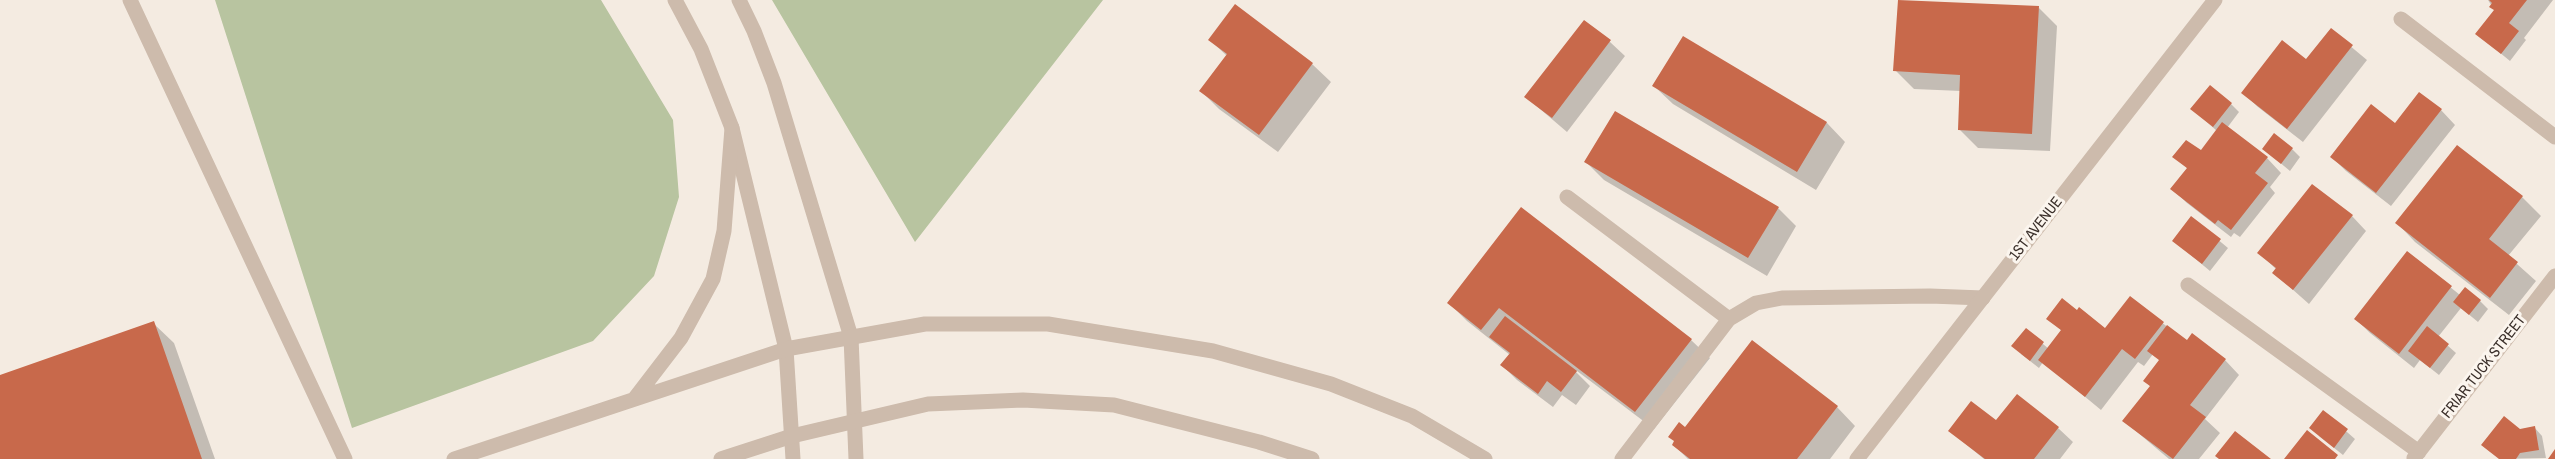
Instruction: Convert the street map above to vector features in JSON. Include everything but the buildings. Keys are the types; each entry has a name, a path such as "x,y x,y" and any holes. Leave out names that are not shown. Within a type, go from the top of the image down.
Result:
{"street":[{"path":"130,0 345,459"},
{"path":"675,0 701,49 732,128 786,349 793,459"},
{"path":"739,0 754,31 774,84 851,337 856,459"},
{"name":"1ST AVENUE","path":"1857,459 2215,0"},
{"path":"2400,19 2555,137"},
{"path":"635,398 681,338 713,279 724,231 732,128"},
{"path":"1567,197 1729,319"},
{"name":"FRIAR TUCK STREET","path":"2416,455 2555,276"},
{"path":"2188,285 2416,455"},
{"path":"1622,459 1729,319 1755,303 1782,298 1930,296 1983,298"},
{"path":"454,459 786,349 925,324 1048,324 1213,351 1331,384 1412,416 1485,459"},
{"path":"721,459 792,436 928,404 1023,400 1114,405 1259,442 1312,459"}],"green space":[{"path":"215,0 601,0 673,120 679,197 654,276 593,341 352,428"},
{"path":"772,0 1103,0 915,242"}]}
